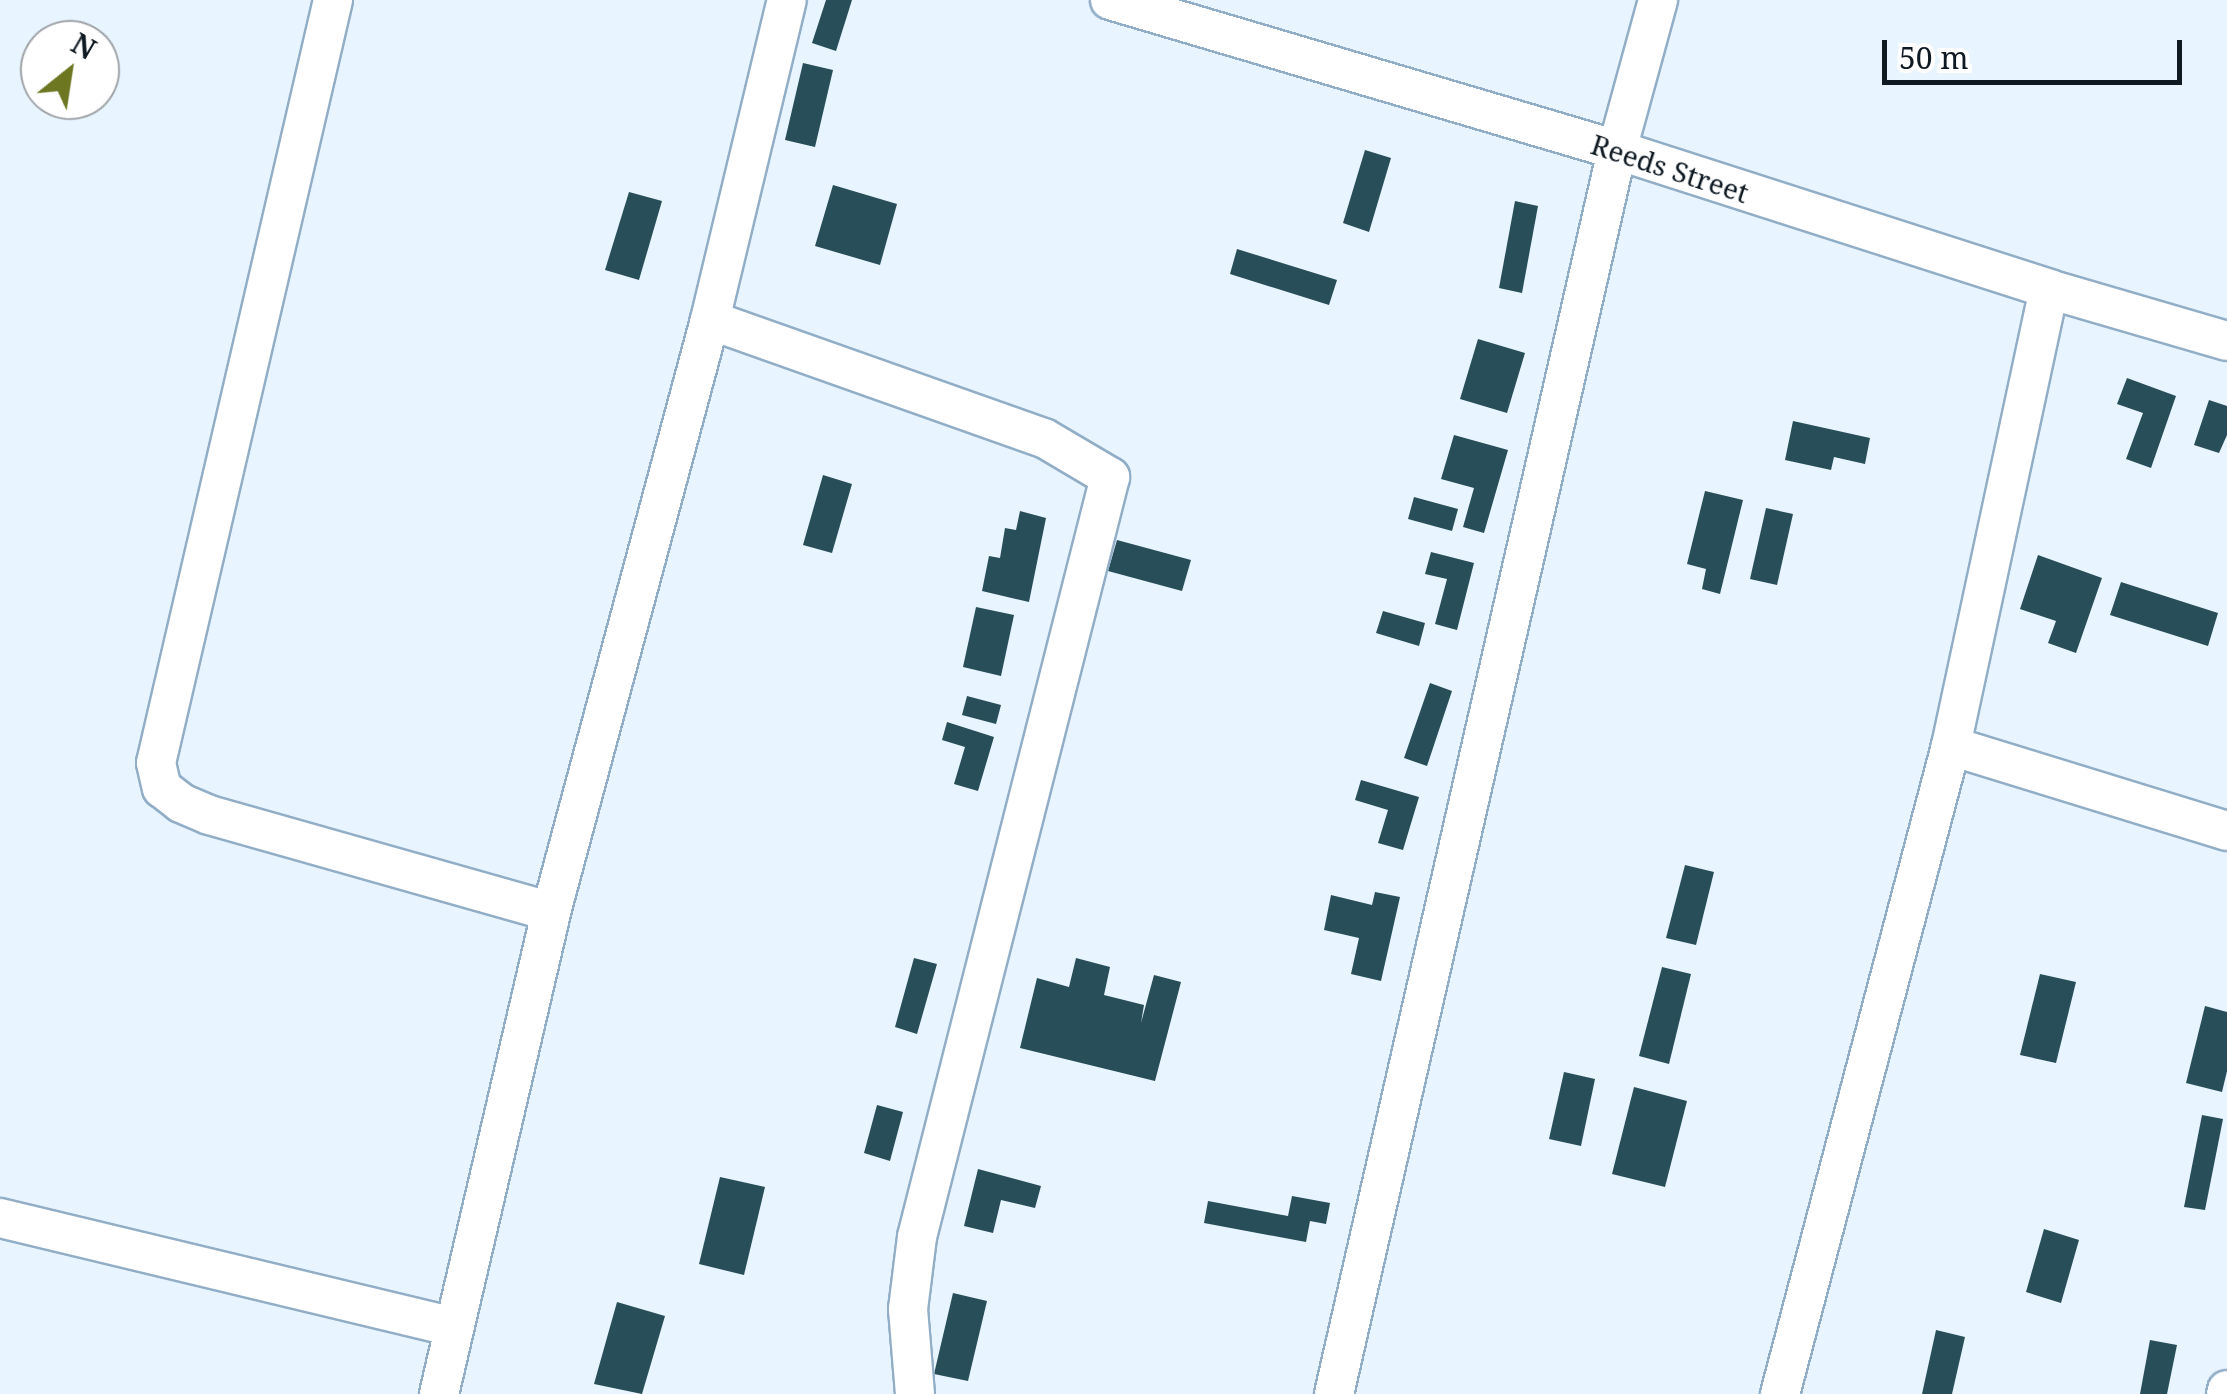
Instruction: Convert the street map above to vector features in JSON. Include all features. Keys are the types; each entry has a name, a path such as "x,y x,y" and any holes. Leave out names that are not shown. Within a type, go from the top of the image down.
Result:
{"street":[{"path":"333,0 160,736 159,776 162,788 181,803 209,814 552,912"},
{"path":"439,1394 552,912 710,320 787,0"},
{"name":"Reeds Street","path":"1110,0 1617,150 2050,289 2227,341"},
{"path":"1334,1394 1617,150 1658,0"},
{"path":"1780,1394 1950,746 2050,289"},
{"path":"710,320 1044,438 1110,477 920,1223 908,1309 915,1394"},
{"path":"1950,746 2227,830"},
{"path":"0,1218 454,1327"}],"building":[{"path":"826,0 852,0 836,51 812,43"},
{"path":"803,63 833,70 815,147 785,140"},
{"path":"1365,150 1391,158 1369,232 1343,223"},
{"path":"833,185 897,204 880,265 815,246"},
{"path":"629,192 662,201 639,280 605,270"},
{"path":"1515,201 1538,206 1522,293 1499,288"},
{"path":"1237,249 1337,280 1329,305 1230,274"},
{"path":"1478,339 1525,353 1507,413 1460,399"},
{"path":"2127,378 2176,396 2151,468 2126,459 2143,413 2117,404"},
{"path":"2209,400 2227,406 2227,435 2219,453 2194,445"},
{"path":"1793,421 1870,438 1865,464 1834,457 1831,470 1785,460"},
{"path":"1454,435 1508,450 1484,533 1463,527 1474,488 1441,479"},
{"path":"823,475 852,484 832,553 803,545"},
{"path":"1705,491 1743,500 1720,594 1702,589 1706,569 1687,564"},
{"path":"1414,497 1458,509 1452,531 1408,519"},
{"path":"1766,508 1793,514 1777,585 1750,579"},
{"path":"1020,511 1046,518 1029,602 982,591 989,556 1000,558 1005,528 1016,530"},
{"path":"1117,540 1191,560 1182,591 1108,571"},
{"path":"1431,552 1474,563 1457,630 1435,624 1447,579 1425,574"},
{"path":"2038,555 2102,578 2076,653 2048,643 2056,621 2020,609"},
{"path":"2121,582 2218,613 2208,646 2110,615"},
{"path":"976,607 1014,615 1001,676 963,667"},
{"path":"1383,611 1425,623 1419,646 1376,633"},
{"path":"1430,683 1452,691 1427,766 1404,758"},
{"path":"967,696 1001,705 996,724 962,715"},
{"path":"947,722 994,737 978,791 954,784 965,747 942,740"},
{"path":"1361,780 1419,797 1403,850 1378,843 1388,810 1355,800"},
{"path":"1685,865 1714,872 1696,945 1666,938"},
{"path":"1375,892 1400,897 1381,981 1351,974 1359,938 1324,930 1331,895 1372,905"},
{"path":"914,958 937,964 917,1034 895,1027"},
{"path":"1076,958 1110,967 1104,995 1144,1005 1141,1023 1154,975 1181,982 1155,1081 1020,1048 1037,978 1069,987"},
{"path":"1662,967 1691,974 1669,1064 1639,1056"},
{"path":"2040,974 2076,982 2056,1063 2020,1055"},
{"path":"2205,1006 2227,1012 2227,1071 2222,1092 2186,1083"},
{"path":"1564,1072 1595,1079 1581,1146 1549,1139"},
{"path":"1634,1087 1687,1101 1665,1187 1612,1174"},
{"path":"877,1105 903,1112 890,1161 864,1153"},
{"path":"2202,1115 2223,1119 2205,1210 2184,1207"},
{"path":"978,1169 1041,1186 1035,1208 1001,1200 993,1233 964,1226"},
{"path":"720,1177 765,1187 744,1275 699,1264"},
{"path":"1292,1196 1330,1203 1326,1224 1310,1221 1306,1242 1204,1223 1208,1201 1288,1216"},
{"path":"2044,1229 2079,1240 2061,1303 2026,1292"},
{"path":"953,1293 987,1301 968,1381 934,1374"},
{"path":"617,1302 665,1316 642,1394 594,1384"},
{"path":"1936,1330 1965,1337 1952,1394 1922,1394"},
{"path":"2150,1340 2177,1345 2167,1394 2140,1394"}]}
